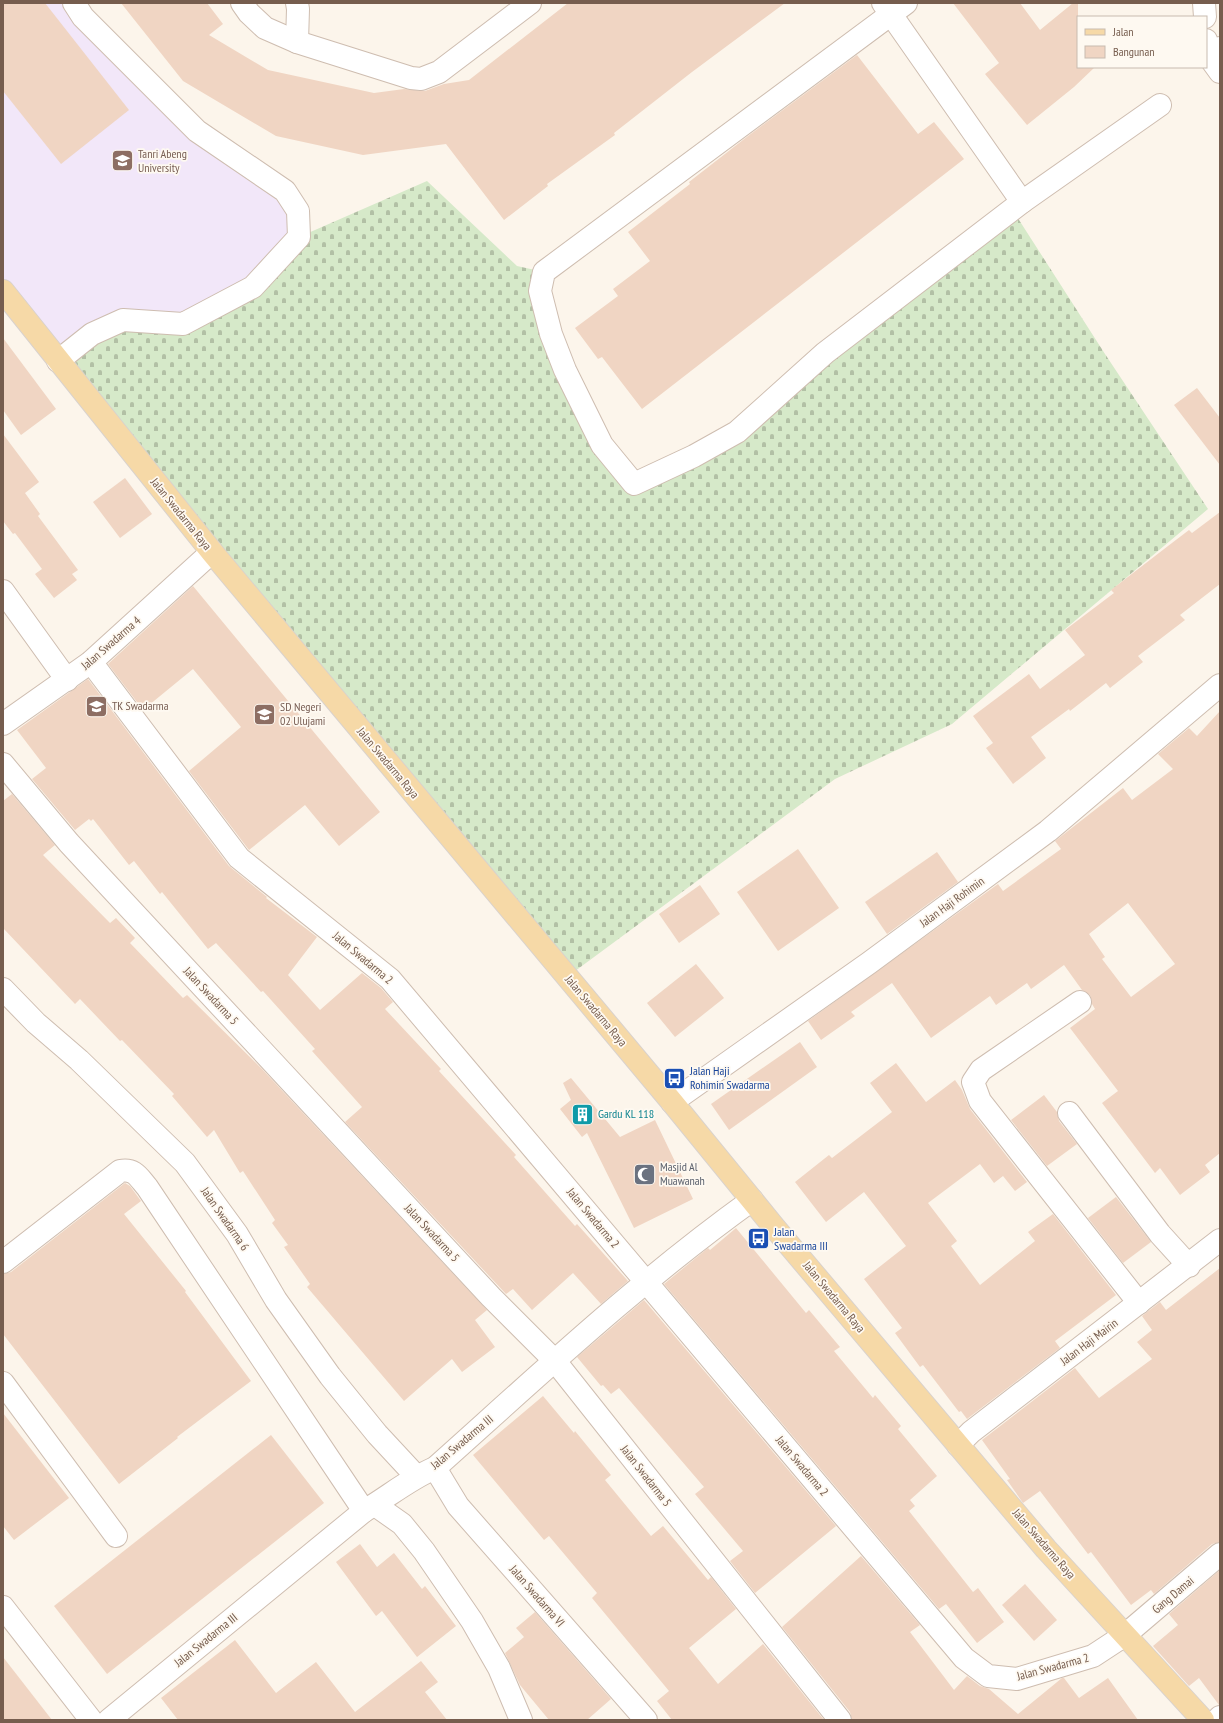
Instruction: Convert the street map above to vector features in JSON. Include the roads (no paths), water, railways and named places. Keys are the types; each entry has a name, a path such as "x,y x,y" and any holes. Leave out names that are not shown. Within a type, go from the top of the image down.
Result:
{"main road":[{"name":"Jalan Swadarma Raya","path":"3,291 212,552 672,1102 752,1200 1046,1549 1203,1720"}],"street":[{"path":"58,361 92,334 123,320 183,324 253,287 299,237 298,211 286,191 197,131 83,17 74,3"},
{"path":"242,3 249,13 265,28 297,42 411,78 421,79 439,72 530,3"},
{"path":"297,3 297,42"},
{"path":"1204,3 1205,16"},
{"path":"1022,202 893,7 544,272 540,291 551,334 565,370 602,446 634,484 694,456 737,432 825,353 1022,202 1160,105"},
{"path":"1211,48 1220,72"},
{"name":"Jalan Swadarma 4","path":"3,724 91,662 212,552"},
{"path":"4,594 67,680"},
{"name":"Jalan Swadarma 2","path":"91,662 239,858 390,979 964,1658 988,1676 1017,1679 1093,1656 1125,1635"},
{"name":"Jalan Haji Rohimin","path":"672,1102 869,963 1048,831 1220,685"},
{"name":"Jalan Swadarma 5","path":"3,764 69,843 491,1297 555,1361 840,1720"},
{"name":"Jalan Swadarma 6","path":"3,989 36,1023 79,1060 185,1163 237,1234 276,1300 330,1376 377,1434 418,1477"},
{"path":"1080,1002 981,1070 973,1082 980,1101 1139,1303"},
{"path":"1069,1113 1160,1234 1189,1266"},
{"path":"3,1262 120,1171 127,1170 135,1173 152,1194 374,1506 402,1524 424,1551 472,1621 499,1668 521,1720"},
{"name":"Jalan Swadarma III","path":"108,1720 374,1506 418,1477 646,1282 716,1226 752,1200"},
{"name":"Jalan Haji Mairin","path":"958,1445 971,1432 1189,1266 1220,1240"},
{"path":"3,1383 116,1536"},
{"name":"Jalan Swadarma VI","path":"418,1477 458,1506 646,1720"},
{"name":"Gang Damai","path":"1125,1635 1220,1554"},
{"path":"3,1607 91,1720"},
{"path":"1217,1720 1220,1717"}],"place":[{"name":"Tanri Abeng University","path":"122,161"},
{"name":"TK Swadarma","path":"96,706"},
{"name":"SD Negeri 02 Ulujami","path":"264,714"},
{"name":"Jalan Haji Rohimin Swadarma","path":"675,1078"},
{"name":"Gardu KL 118","path":"582,1114"},
{"name":"Masjid Al Muawanah","path":"644,1174"},
{"name":"Jalan Swadarma III","path":"758,1239"}]}
